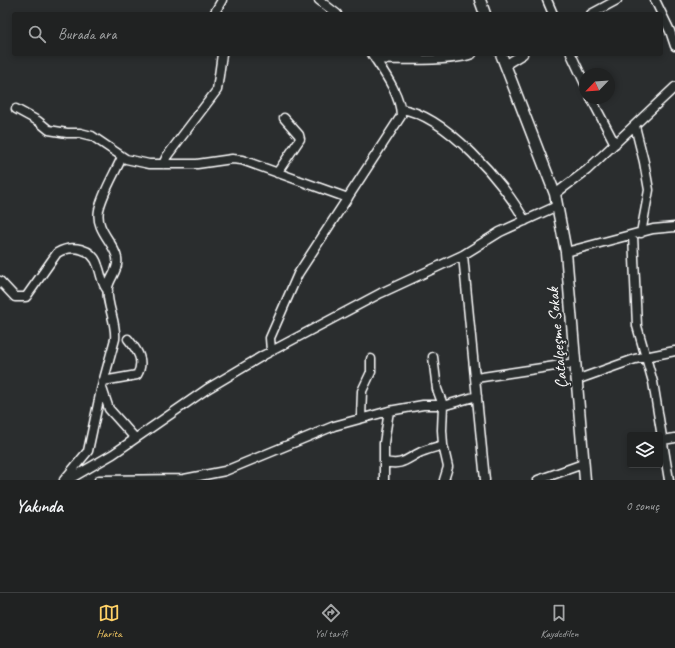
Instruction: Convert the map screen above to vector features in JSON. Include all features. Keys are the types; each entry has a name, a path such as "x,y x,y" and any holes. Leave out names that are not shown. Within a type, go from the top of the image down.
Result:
{"street":[{"path":"215,12 222,0"},
{"path":"319,0 334,12"},
{"path":"480,0 484,12"},
{"path":"547,0 552,12"},
{"path":"595,12 617,0"},
{"path":"655,0 661,12"},
{"path":"663,17 675,46"},
{"path":"163,164 167,156 217,90 222,56"},
{"path":"373,57 401,60 452,58 462,56"},
{"name":"Çatalçeşme Sokak","path":"502,56 555,194 566,252 584,480"},
{"path":"505,65 520,56"},
{"path":"572,56 579,71"},
{"path":"271,351 270,338 298,274 401,116 401,110 391,85 373,57"},
{"path":"555,194 587,170 675,87"},
{"path":"595,104 615,144"},
{"path":"16,109 38,121 49,130 67,133 80,133 92,136 122,157 149,164 197,164 232,159 242,160 277,173 298,178 348,198"},
{"path":"401,110 410,111 441,127 468,148 517,206 525,221"},
{"path":"277,173 300,139 299,134 284,118"},
{"path":"634,126 644,162 648,190 637,234 637,326 653,382 662,432"},
{"path":"63,480 88,451 102,384 116,331 108,287 117,269 117,257 101,226 99,210 122,157"},
{"path":"68,480 113,454 207,389 271,351 382,293 463,254 500,232 557,206"},
{"path":"566,252 653,229 675,227"},
{"path":"0,280 15,297 26,298 57,253 72,247 87,252 94,258 98,266 103,285 108,291"},
{"path":"463,254 485,480"},
{"path":"102,384 137,376 141,367 140,356 128,339"},
{"path":"576,380 646,357 675,351"},
{"path":"433,357 437,389 443,405 443,445 448,467 444,480"},
{"path":"361,418 362,391 371,372 371,359"},
{"path":"476,378 575,363"},
{"path":"102,384 109,409 135,438"},
{"path":"99,480 184,479 225,471 303,438 361,418 388,411 423,405 443,405 477,396"},
{"path":"384,480 384,443 388,411"},
{"path":"669,480 663,440 675,438"},
{"path":"385,462 394,464 404,462 420,453 443,445"},
{"path":"538,480 583,464"}]}
